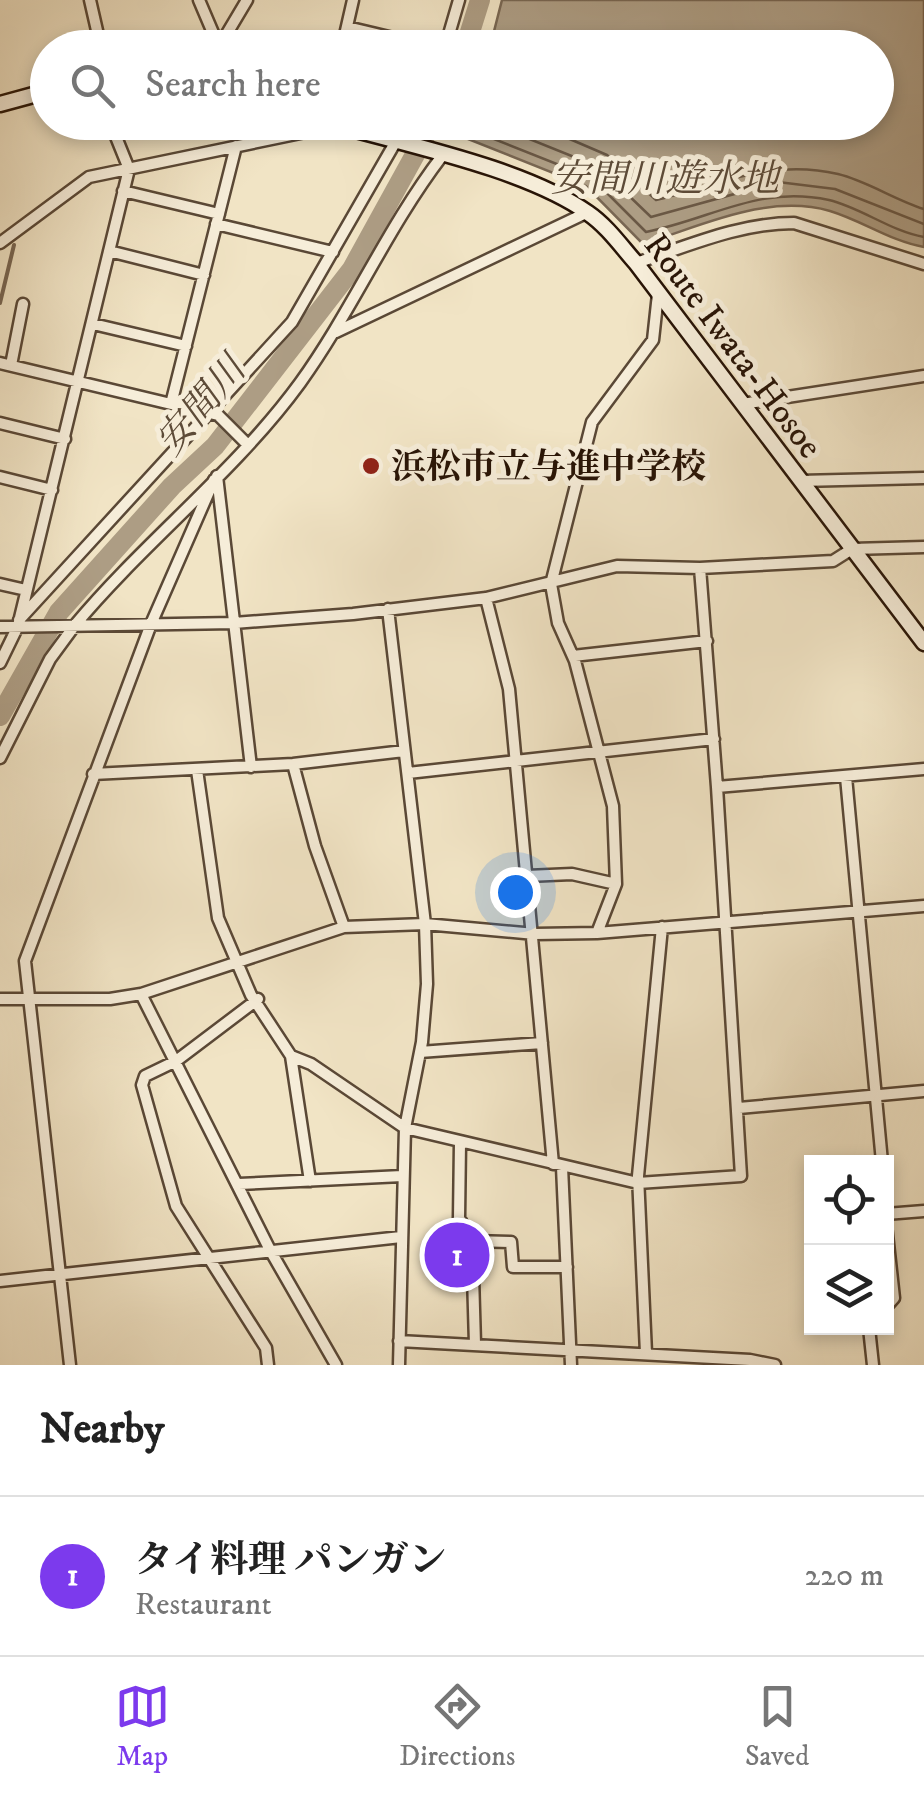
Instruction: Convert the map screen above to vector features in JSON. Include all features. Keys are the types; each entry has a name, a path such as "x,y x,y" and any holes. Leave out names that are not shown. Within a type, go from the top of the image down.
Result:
{"main road":[{"path":"0,104 30,96"},
{"name":"Route Iwata-Hosoe","path":"388,140 556,194 588,212 636,263 924,643"}],"street":[{"path":"90,0 97,30"},
{"path":"199,0 212,30"},
{"path":"229,30 247,0"},
{"path":"346,30 353,0"},
{"path":"450,30 459,0"},
{"path":"347,27 360,30"},
{"path":"20,624 129,169 117,140"},
{"path":"0,243 89,177 266,140"},
{"path":"0,663 20,624 215,415 292,322 395,142"},
{"path":"172,404 236,146"},
{"path":"0,758 50,659 72,625 216,478 244,440 297,387 335,332 372,259 442,156"},
{"path":"124,192 333,252"},
{"path":"335,332 588,212"},
{"path":"636,263 750,225 794,223 924,264"},
{"path":"109,251 204,274"},
{"path":"597,933 616,884 613,806 572,656 558,624 552,584 583,445 603,406 653,340 658,294"},
{"path":"24,304 5,364 215,415 244,440"},
{"path":"93,324 186,346"},
{"path":"742,404 924,376"},
{"path":"0,423 65,439"},
{"path":"0,477 52,490"},
{"path":"216,478 251,767"},
{"path":"70,1365 25,961 151,624 216,478"},
{"path":"800,480 924,478"},
{"path":"0,627 234,622 388,610 486,598 618,566 700,568 833,561 852,549 924,547"},
{"path":"290,1056 311,1064 405,1128 638,1183 741,1176 729,922 700,568"},
{"path":"0,584 26,590"},
{"path":"486,598 509,689 542,1043 558,1165 571,1365"},
{"path":"388,610 425,924 426,984 420,1052 405,1128 398,1365"},
{"path":"572,656 706,641"},
{"path":"408,773 714,739"},
{"path":"93,774 293,764 404,751"},
{"path":"293,764 315,846 344,927"},
{"path":"717,787 924,769"},
{"path":"197,770 218,918 236,965 290,1056 310,1180"},
{"path":"846,777 882,1155"},
{"path":"528,876 572,874 616,884"},
{"path":"0,999 110,999 142,994 344,927 425,924 534,934 597,933 924,906"},
{"path":"646,1353 638,1183 662,927"},
{"path":"142,994 270,1250 336,1365"},
{"path":"258,999 176,1061 145,1076 142,1085 176,1206 266,1348 268,1365"},
{"path":"420,1052 542,1043"},
{"path":"739,1108 924,1091"},
{"path":"460,1142 459,1218 472,1241 475,1344"},
{"path":"239,1184 402,1176"},
{"path":"894,1213 924,1211"},
{"path":"0,1281 402,1237"},
{"path":"472,1241 511,1242 513,1267 567,1267"},
{"path":"870,1335 873,1365"},
{"path":"400,1342 646,1353 775,1365"}],"water":[{"name":"安間川遊水地","path":"502,0 924,0 924,247 830,211 782,206 735,214 643,244 586,186 471,140 894,140 894,30 494,30"}],"waterway":[{"name":"安間川","path":"471,30 480,0"},
{"name":"安間川","path":"0,716 59,612 172,486 215,446 352,269 423,140"},
{"path":"0,303 14,245"}],"place":[{"name":"浜松市立与進中学校","path":"371,466"},
{"name":"タイ料理 パンガン","path":"457,1255"}]}
